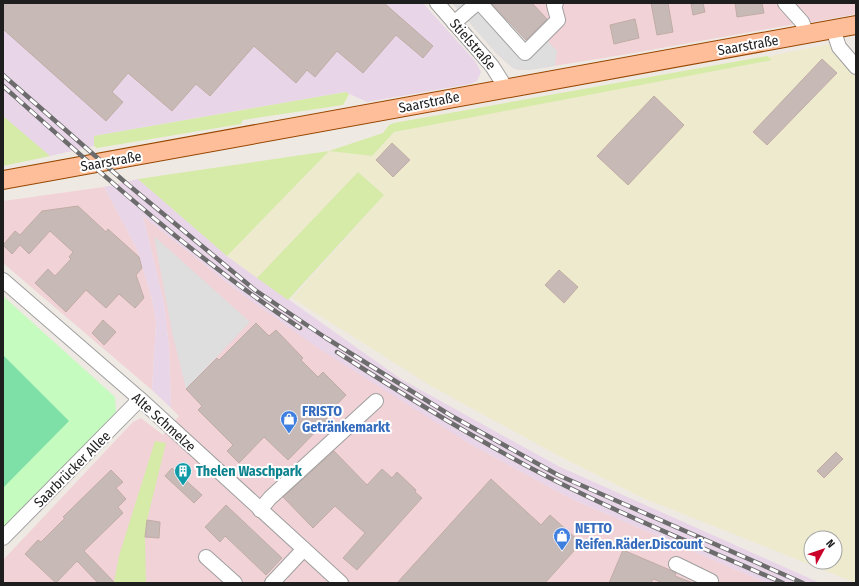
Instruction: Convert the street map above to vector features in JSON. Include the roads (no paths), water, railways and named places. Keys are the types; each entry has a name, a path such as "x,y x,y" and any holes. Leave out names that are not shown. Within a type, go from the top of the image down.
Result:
{"main road":[{"name":"Saarstraße","path":"3,180 856,25"}],"street":[{"name":"Stielstraße","path":"437,3 497,72 506,88"},
{"path":"454,23 478,3 525,53 558,20 554,5 556,3"},
{"path":"785,3 802,22 807,34"},
{"path":"833,29 840,47 856,67"},
{"name":"Alte Schmelze","path":"3,280 140,399 260,510 342,583"},
{"name":"Saarbrücker Allee","path":"3,538 140,399"},
{"path":"260,510 270,498 376,401"},
{"path":"272,583 304,549"},
{"path":"206,557 235,583"},
{"path":"676,564 711,581 710,583"}],"railway":[{"path":"3,75 126,183 255,290 326,338 450,415 558,475 803,583"},
{"path":"3,86 147,213 222,273 300,328"},
{"path":"337,352 455,425 527,466 590,498 783,583"}],"place":[{"name":"FRISTO Getränkemarkt","path":"289,434"},
{"name":"Thelen Waschpark","path":"183,486"},
{"name":"NETTO Reifen.Räder.Discount","path":"562,551"}]}
